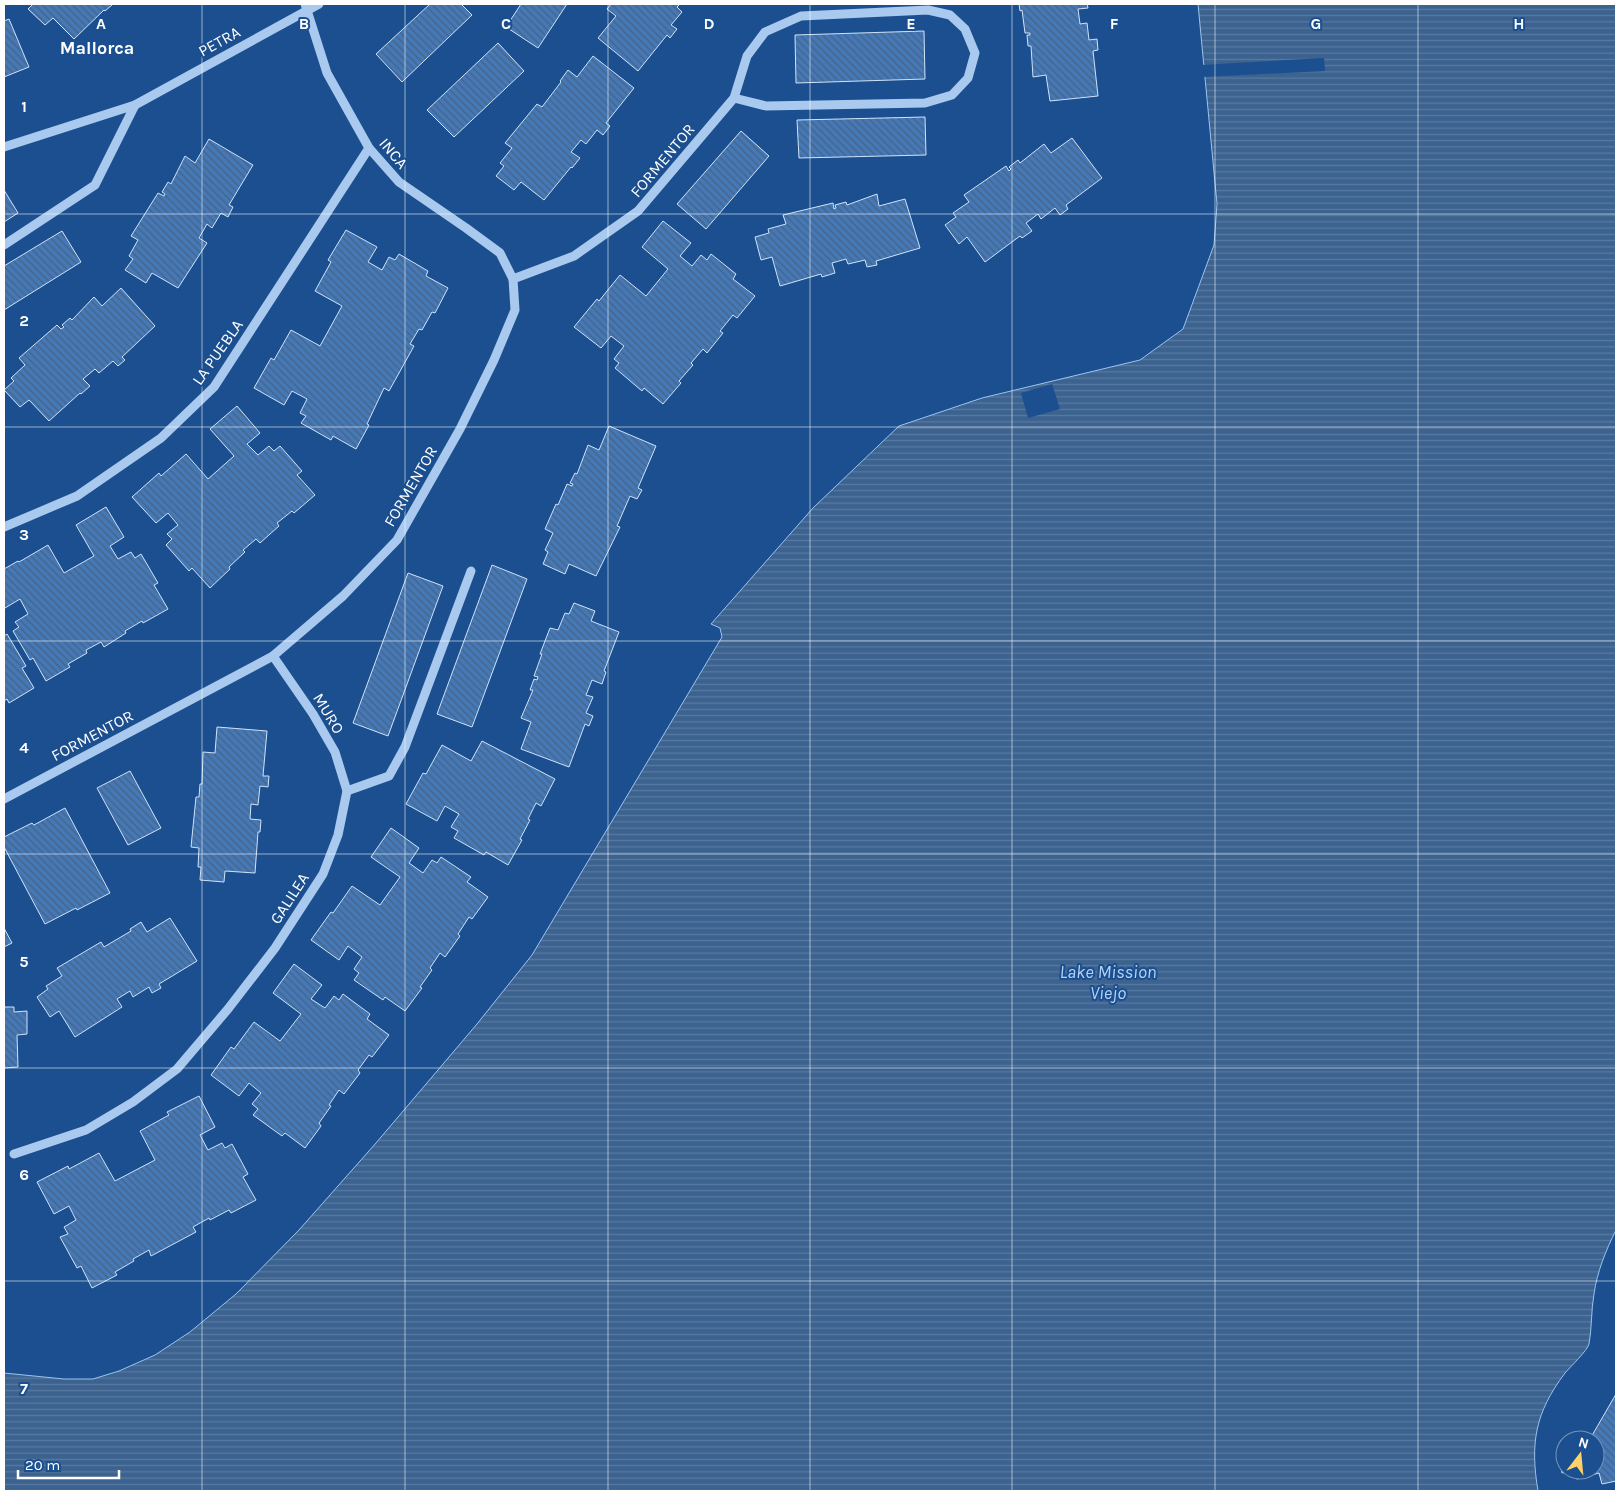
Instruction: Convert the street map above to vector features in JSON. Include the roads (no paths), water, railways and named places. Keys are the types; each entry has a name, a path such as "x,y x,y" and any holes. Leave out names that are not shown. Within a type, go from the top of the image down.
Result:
{"street":[{"name":"PETRA","path":"4,147 135,105 306,7 319,4"},
{"name":"INCA","path":"306,7 327,73 369,148 399,182 500,253 512,279"},
{"path":"928,10 950,15 965,29 975,53 968,78 952,95 925,103 766,106 734,98 747,56 765,32 801,16 928,10"},
{"name":"FORMENTOR","path":"4,799 273,656 343,596 397,540 460,429 494,360 515,310 512,279 574,256 638,211 734,98"},
{"path":"4,245 95,185 135,105"},
{"name":"LA PUEBLA","path":"4,527 77,496 161,438 214,387 369,148"},
{"path":"347,791 389,776 405,747 471,571"},
{"name":"MURO","path":"273,656 313,714 335,752 347,791"},
{"name":"GALILEA","path":"14,1154 86,1130 133,1102 177,1068 228,1009 275,948 323,874 338,836 347,791"}],"water":[{"name":"Lake Mission Viejo","path":"1198,4 1616,4 1616,1230 1605,1253 1597,1278 1589,1344 1565,1373 1541,1415 1535,1443 1538,1491 4,1491 4,1373 64,1379 93,1379 119,1371 155,1355 190,1332 236,1294 299,1230 477,1024 532,955 722,637 720,628 711,624 813,508 899,426 982,398 1140,360 1183,329 1214,245 1217,204"}],"district":[{"name":"Mallorca","path":"97,48"}]}
